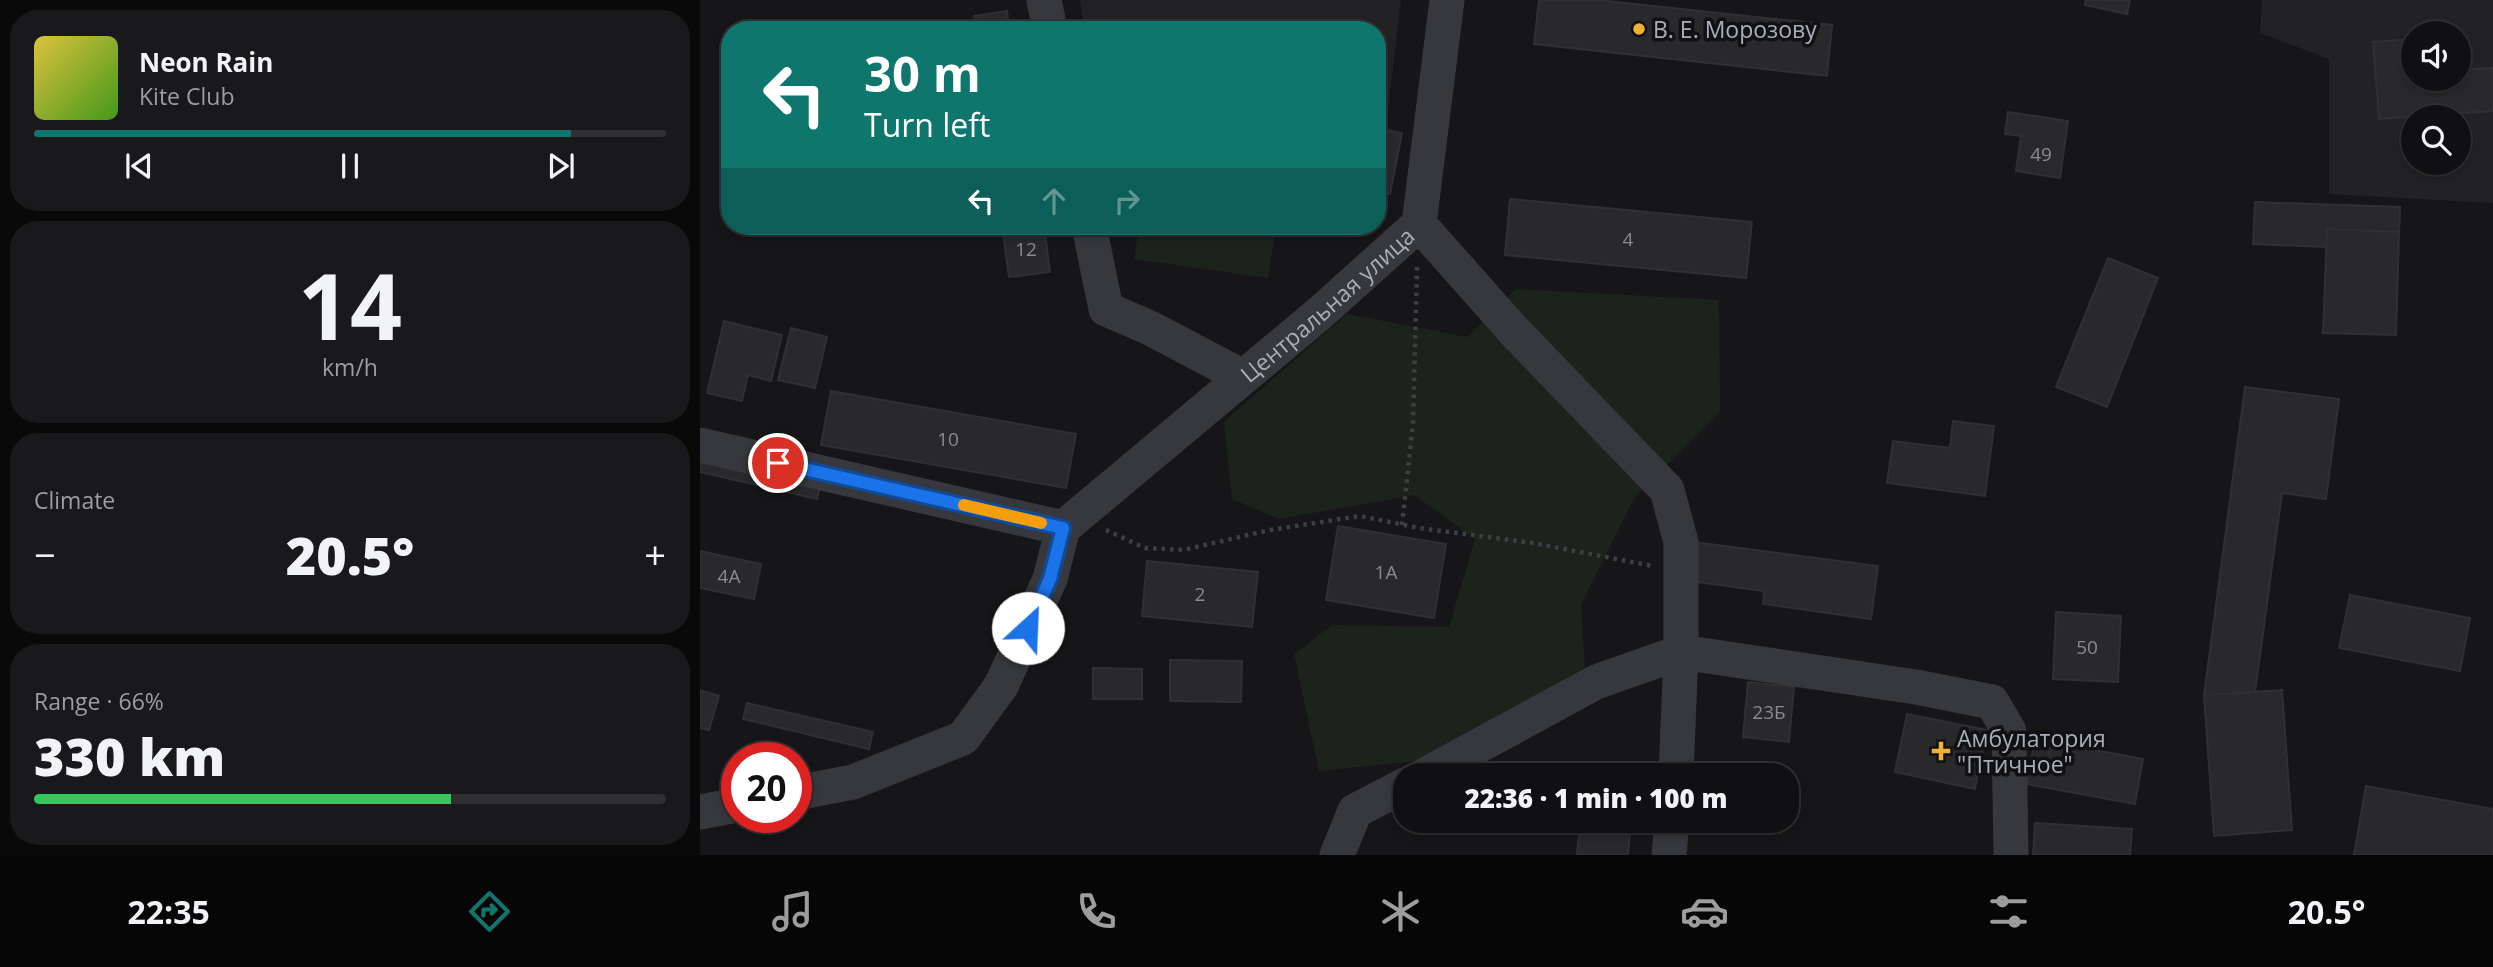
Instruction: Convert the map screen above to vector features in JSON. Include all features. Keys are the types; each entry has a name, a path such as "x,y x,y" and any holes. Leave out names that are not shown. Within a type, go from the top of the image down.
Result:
{"street":[{"path":"1044,0 1048,21"},
{"name":"Центральная улица","path":"1070,522 1320,313 1419,224 1447,0"},
{"path":"1419,224 1514,331 1667,490 1681,542 1681,652 1676,763"},
{"path":"1091,235 1106,309 1150,328 1243,377"},
{"path":"700,445 1070,522 1050,579 1001,686 963,738 853,782 812,790"},
{"path":"1447,763 1596,682 1681,652 1916,687 1992,702 2009,731 2011,855"},
{"path":"1337,855 1355,811 1393,791"},
{"path":"700,812 721,807"},
{"path":"1669,855 1671,833"}],"path":[{"path":"1402,525 1413,424 1419,224"},
{"path":"1070,522 1145,548 1184,550 1270,530 1360,516 1402,525 1533,543 1681,572"}],"shaded area":[{"path":"1080,0 1401,0 1387,119 1386,21 1084,21"},
{"path":"2262,0 2493,0 2493,203 2329,194 2329,59 2260,33"},
{"path":"1138,235 1275,235 1268,278 1134,259"},
{"path":"1516,289 1719,300 1720,412 1634,498 1581,605 1585,667 1437,759 1319,771 1294,654 1332,625 1449,627 1475,539 1414,495 1279,519 1232,499 1224,422 1347,314 1467,337"}],"building":[{"path":"1539,0 1597,0 1832,25 1827,76 1534,44"},
{"path":"2086,0 2130,0 2127,14 2085,5"},
{"path":"1007,11 1008,21 975,21 974,16"},
{"path":"2401,40 2401,91 2471,91 2471,69 2493,68 2493,111 2471,113 2471,105 2401,105 2401,117 2379,119 2373,42"},
{"path":"2008,112 2068,121 2060,178 2016,171 2021,136 2005,134"},
{"path":"1386,130 1402,133 1390,194 1386,193"},
{"path":"1510,199 1752,222 1746,278 1505,255"},
{"path":"2255,202 2400,207 2399,232 2327,229 2326,247 2253,244"},
{"path":"2327,229 2399,232 2396,335 2323,333"},
{"path":"1003,235 1045,235 1050,272 1009,277"},
{"path":"2108,258 2158,278 2107,407 2056,387"},
{"path":"724,321 782,335 771,381 748,375 742,401 707,393"},
{"path":"791,328 827,337 815,388 778,380"},
{"path":"2245,387 2339,399 2326,499 2282,493 2255,692 2204,695"},
{"path":"831,391 1076,434 1066,488 821,445"},
{"path":"1953,421 1994,426 1985,496 1887,483 1893,441 1950,448"},
{"path":"700,455 821,483 817,499 700,472"},
{"path":"1338,526 1446,544 1434,618 1326,600"},
{"path":"1694,542 1878,566 1871,619 1763,604 1764,591 1689,581"},
{"path":"700,551 761,564 754,599 700,588"},
{"path":"1147,561 1258,572 1252,627 1142,616"},
{"path":"2350,595 2470,618 2460,671 2339,648"},
{"path":"2056,612 2121,616 2118,682 2053,679"},
{"path":"1170,660 1242,661 1241,702 1170,701"},
{"path":"1093,668 1142,669 1142,699 1093,699"},
{"path":"1748,682 1794,687 1789,742 1743,737"},
{"path":"700,690 719,696 709,730 700,728"},
{"path":"2282,690 2292,830 2214,836 2204,695"},
{"path":"747,703 873,732 869,749 743,719"},
{"name":"Амбулатория \"Птичное\"","path":"1907,714 1987,730 1975,789 1895,772"},
{"path":"2035,739 2143,759 2135,804 2027,784"},
{"path":"2366,786 2493,809 2493,855 2354,855"},
{"path":"2035,823 2132,829 2130,855 2033,855"},
{"path":"1579,833 1630,833 1628,855 1577,855"}],"slow traffic":[{"path":"964,505 1041,523"}],"place":[{"name":"В. Е. Морозову","path":"1639,29"},
{"name":"Амбулатория \"Птичное\"","path":"1941,751"}],"route":[{"path":"778,463 1063,528 1050,579 1028,628"}]}
